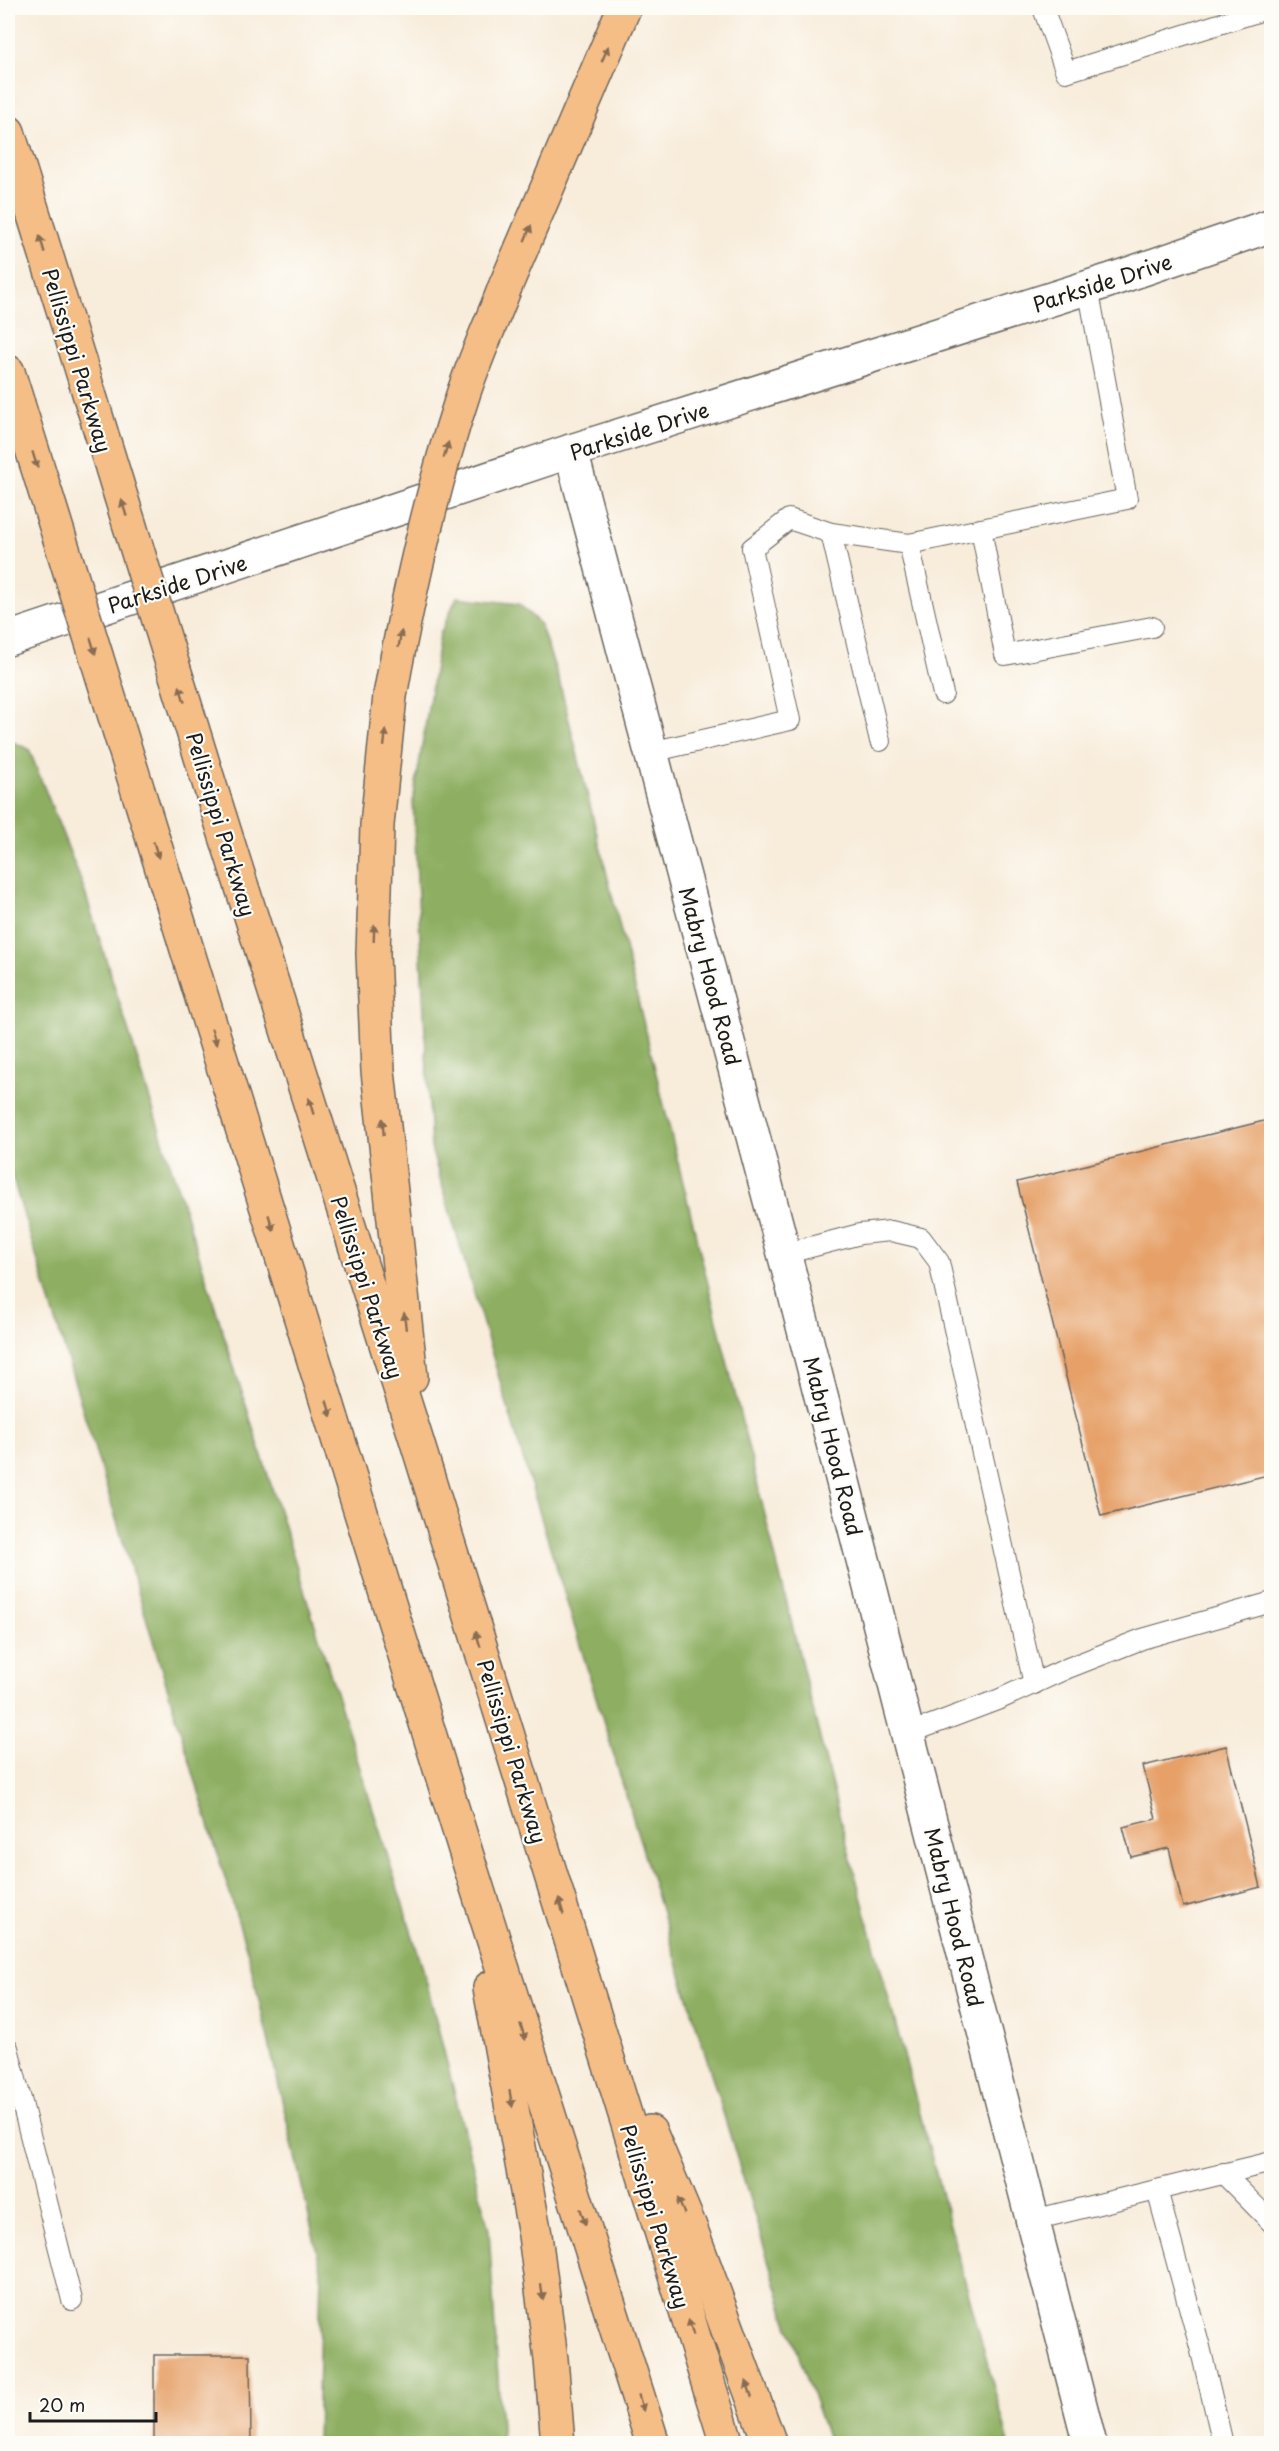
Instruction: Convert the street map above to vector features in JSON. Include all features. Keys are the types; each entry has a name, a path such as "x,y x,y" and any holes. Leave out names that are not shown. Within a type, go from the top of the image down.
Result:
{"highway":[{"path":"417,1442 378,1071 373,954 377,825 390,696 410,587 438,478 463,396 505,287 624,8"},
{"name":"Pellissippi Parkway","path":"8,132 727,2444"},
{"path":"8,372 466,1856 653,2444"},
{"path":"466,1856 535,2235 551,2359 558,2444"},
{"path":"578,1962 690,2227 770,2444"}],"street":[{"name":"Parkside Drive","path":"8,639 571,451 1088,287 1272,225"},
{"name":"Mabry Hood Road","path":"571,451 784,1254 1090,2444"}],"lane":[{"path":"1043,8 1066,72 1270,8"},
{"path":"651,752 790,720 752,548 789,519 831,533 909,544 1127,499 1088,287"},
{"path":"981,529 1005,655 1152,627"},
{"path":"831,533 880,741"},
{"path":"909,544 943,694"},
{"path":"784,1254 860,1234 891,1232 921,1238 939,1262 1034,1684"},
{"path":"908,1734 1000,1699 1068,1668 1142,1639 1272,1602"},
{"path":"8,2048 72,2300"},
{"path":"1033,2220 1272,2162"},
{"path":"1223,2174 1272,2223"},
{"path":"1157,2190 1200,2347 1223,2444"}],"green space":[{"path":"457,597 519,604 540,624 559,680 839,1815 1009,2443 829,2443 785,2315 521,1452 431,1148 413,802 440,634"},
{"path":"8,740 29,749 82,883 424,1972 489,2230 502,2443 317,2443 321,2269 249,1957 8,1163"}],"building":[{"path":"1272,1119 1272,1474 1101,1516 1017,1182"},
{"path":"1226,1746 1261,1887 1183,1907 1169,1848 1131,1857 1123,1827 1156,1819 1143,1766"},
{"path":"154,2355 250,2355 251,2444 154,2444"}]}
